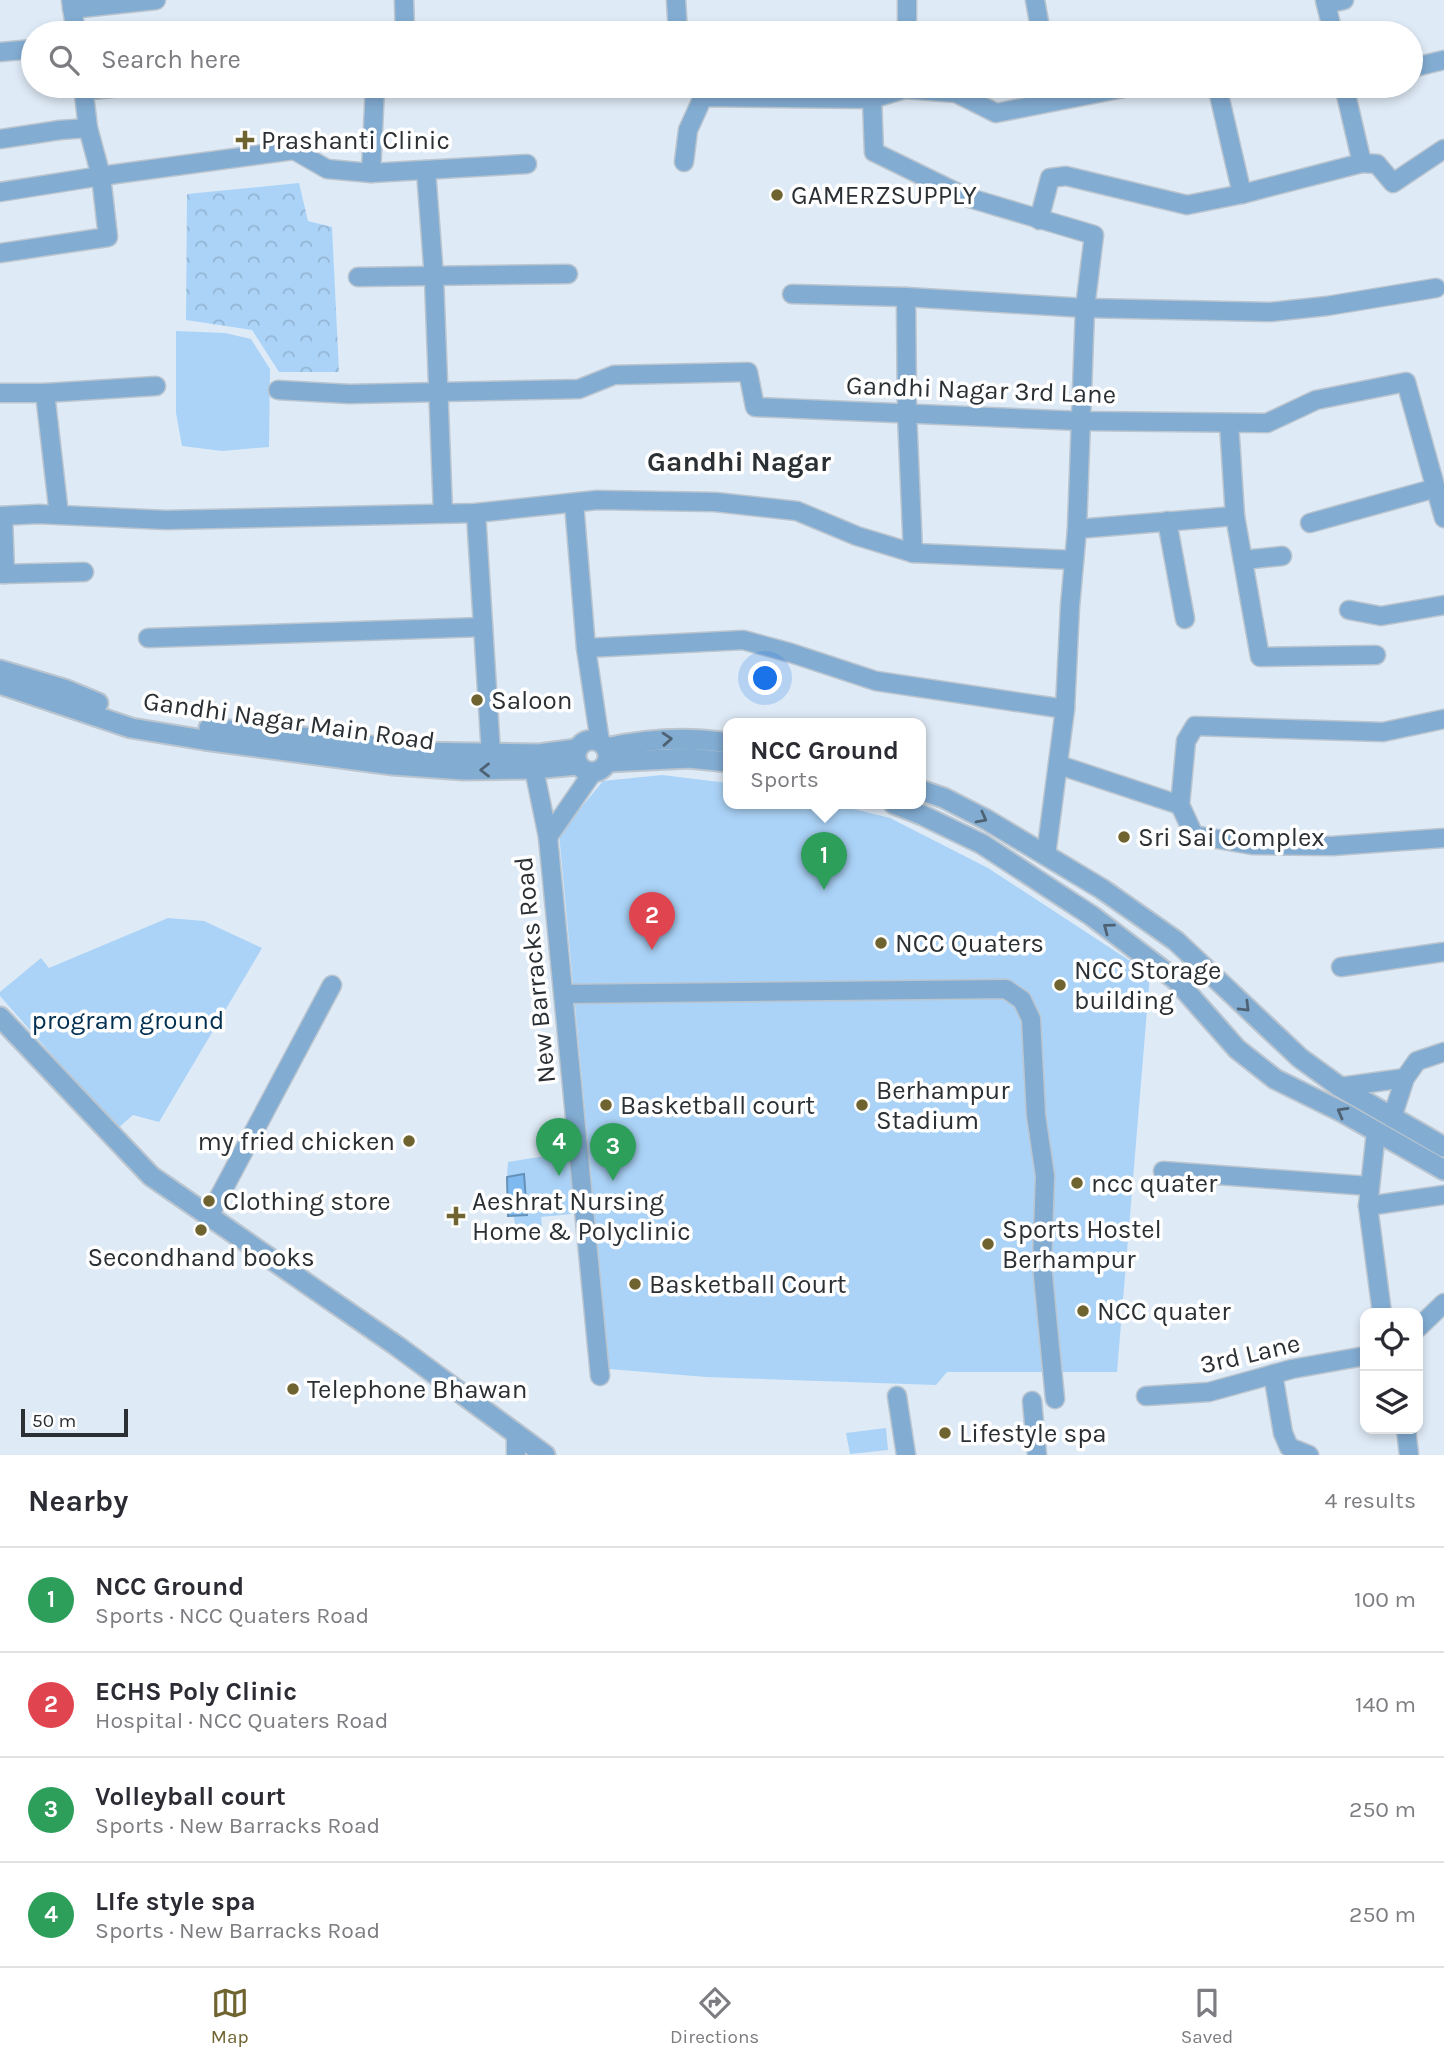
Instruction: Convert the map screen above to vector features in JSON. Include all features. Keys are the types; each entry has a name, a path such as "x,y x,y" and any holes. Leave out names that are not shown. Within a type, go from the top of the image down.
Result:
{"street":[{"path":"72,5 156,0"},
{"path":"404,0 405,21"},
{"path":"676,0 677,21"},
{"path":"907,0 907,21"},
{"path":"1035,0 1039,21"},
{"path":"1332,1 1333,21"},
{"path":"0,52 21,50"},
{"path":"1423,65 1444,60"},
{"path":"0,253 108,237 101,176 88,128 84,98"},
{"path":"370,173 374,98"},
{"path":"684,162 688,130 703,98"},
{"path":"788,98 873,99 874,152 966,197 1094,235 1086,308 1077,529 1065,709 1046,855"},
{"path":"966,98 996,113 1041,98"},
{"path":"1220,98 1242,194"},
{"path":"1347,98 1362,163"},
{"path":"0,139 88,128"},
{"path":"1039,220 1050,178 1066,176 1187,205 1242,194 1362,163 1377,164 1393,183 1444,149"},
{"path":"0,192 294,150 327,169 370,173 527,164"},
{"path":"426,170 434,278 443,513"},
{"path":"358,277 568,274"},
{"path":"792,294 906,296 1086,308 1270,312 1327,306 1436,288"},
{"path":"906,296 907,413 913,553"},
{"name":"Gandhi Nagar 3rd Lane","path":"438,393 579,389 614,375 748,372 755,407 1081,421 1268,423 1316,400 1406,382 1436,488"},
{"path":"0,393 156,386"},
{"path":"278,390 349,394 438,393"},
{"path":"44,393 59,515"},
{"path":"1229,423 1235,516 1260,657 1376,655"},
{"path":"1310,523 1436,488 1444,518"},
{"path":"84,572 2,574 1,516 59,515 166,520 476,513 597,500 715,502 797,511 857,536 913,553 1073,560"},
{"path":"548,837 593,756 574,503"},
{"path":"476,513 491,754"},
{"path":"1077,529 1235,516"},
{"path":"1167,522 1185,619"},
{"path":"1243,560 1282,556"},
{"path":"1349,610 1381,616 1444,605"},
{"path":"148,638 483,627"},
{"path":"586,648 743,640 876,681 1065,709"},
{"name":"Gandhi Nagar Main Road","path":"0,670 64,689 115,710 154,720 332,740 411,752 689,758 723,761"},
{"name":"Gandhi Nagar Main Road","path":"0,684 131,728 393,765 464,770 534,769 662,739 688,738 723,742"},
{"path":"1444,719 1382,732 1195,726 1186,741 1180,805 1194,835 1252,845 1332,846 1444,838"},
{"path":"1059,765 1180,805"},
{"name":"New Barracks Road","path":"534,769 548,837 600,1376"},
{"path":"926,792 987,820 1102,889 1176,941 1271,1034 1300,1058 1340,1087 1444,1147"},
{"path":"907,809 982,844 1091,916 1176,980 1237,1049 1275,1079 1344,1112 1441,1168 1439,1195 1368,1206"},
{"path":"1341,967 1444,952"},
{"path":"209,1216 332,985"},
{"path":"564,995 1006,989 1022,1000 1031,1019 1035,1115 1045,1176 1042,1265 1055,1399"},
{"path":"0,1017 150,1176 416,1360 545,1455"},
{"path":"0,1031 144,1184 391,1355 416,1360"},
{"path":"1392,1118 1405,1078 1417,1061 1444,1052"},
{"path":"1340,1087 1405,1078"},
{"path":"1376,1132 1368,1185 1368,1206 1381,1308"},
{"path":"1163,1171 1368,1185"},
{"path":"1423,1323 1444,1303"},
{"name":"3rd Lane","path":"1146,1396 1209,1392 1273,1374 1360,1357"},
{"path":"1273,1374 1283,1433 1289,1447 1309,1455"},
{"path":"897,1396 905,1455"},
{"path":"1032,1401 1037,1455"},
{"path":"516,1433 516,1455"},
{"path":"1407,1434 1409,1455"}],"green space":[{"path":"299,183 308,221 332,227 339,372 279,372 252,330 186,320 187,194"},
{"path":"176,331 225,333 251,339 270,369 269,447 222,451 182,446 176,413"},
{"name":"Berhampur Stadium","path":"662,775 723,782 723,809 853,809 890,818 988,868 1150,974 1117,1372 947,1372 936,1385 706,1377 609,1369 559,834 603,781"},
{"name":"program ground","path":"168,918 204,921 262,948 159,1122 133,1115 117,1129 0,996 0,992 41,958 49,968"},
{"path":"576,1151 582,1213 541,1217 542,1228 516,1230 507,1177 508,1162"},
{"path":"886,1428 888,1450 850,1454 846,1433"}],"shaded area":[{"path":"524,1174 527,1215 508,1216 507,1177"}],"place":[{"name":"Prashanti Clinic","path":"245,140"},
{"name":"GAMERZSUPPLY","path":"777,195"},
{"name":"Saloon","path":"477,700"},
{"name":"Sri Sai Complex","path":"1124,837"},
{"name":"NCC Ground","path":"824,890"},
{"name":"NCC Quaters","path":"881,943"},
{"name":"ECHS Poly Clinic","path":"652,950"},
{"name":"NCC Storage building","path":"1060,985"},
{"name":"Basketball court","path":"606,1105"},
{"name":"Berhampur Stadium","path":"862,1105"},
{"name":"my fried chicken","path":"409,1141"},
{"name":"LIfe style spa","path":"559,1176"},
{"name":"Volleyball court","path":"613,1181"},
{"name":"ncc quater","path":"1077,1183"},
{"name":"Clothing store","path":"209,1201"},
{"name":"Aeshrat Nursing Home & Polyclinic","path":"456,1216"},
{"name":"Secondhand books","path":"201,1230"},
{"name":"Sports Hostel Berhampur","path":"988,1244"},
{"name":"Basketball Court","path":"635,1284"},
{"name":"NCC quater","path":"1083,1311"},
{"name":"Telephone Bhawan","path":"293,1389"},
{"name":"Lifestyle spa","path":"945,1433"}],"district":[{"name":"Gandhi Nagar","path":"739,461"}]}
